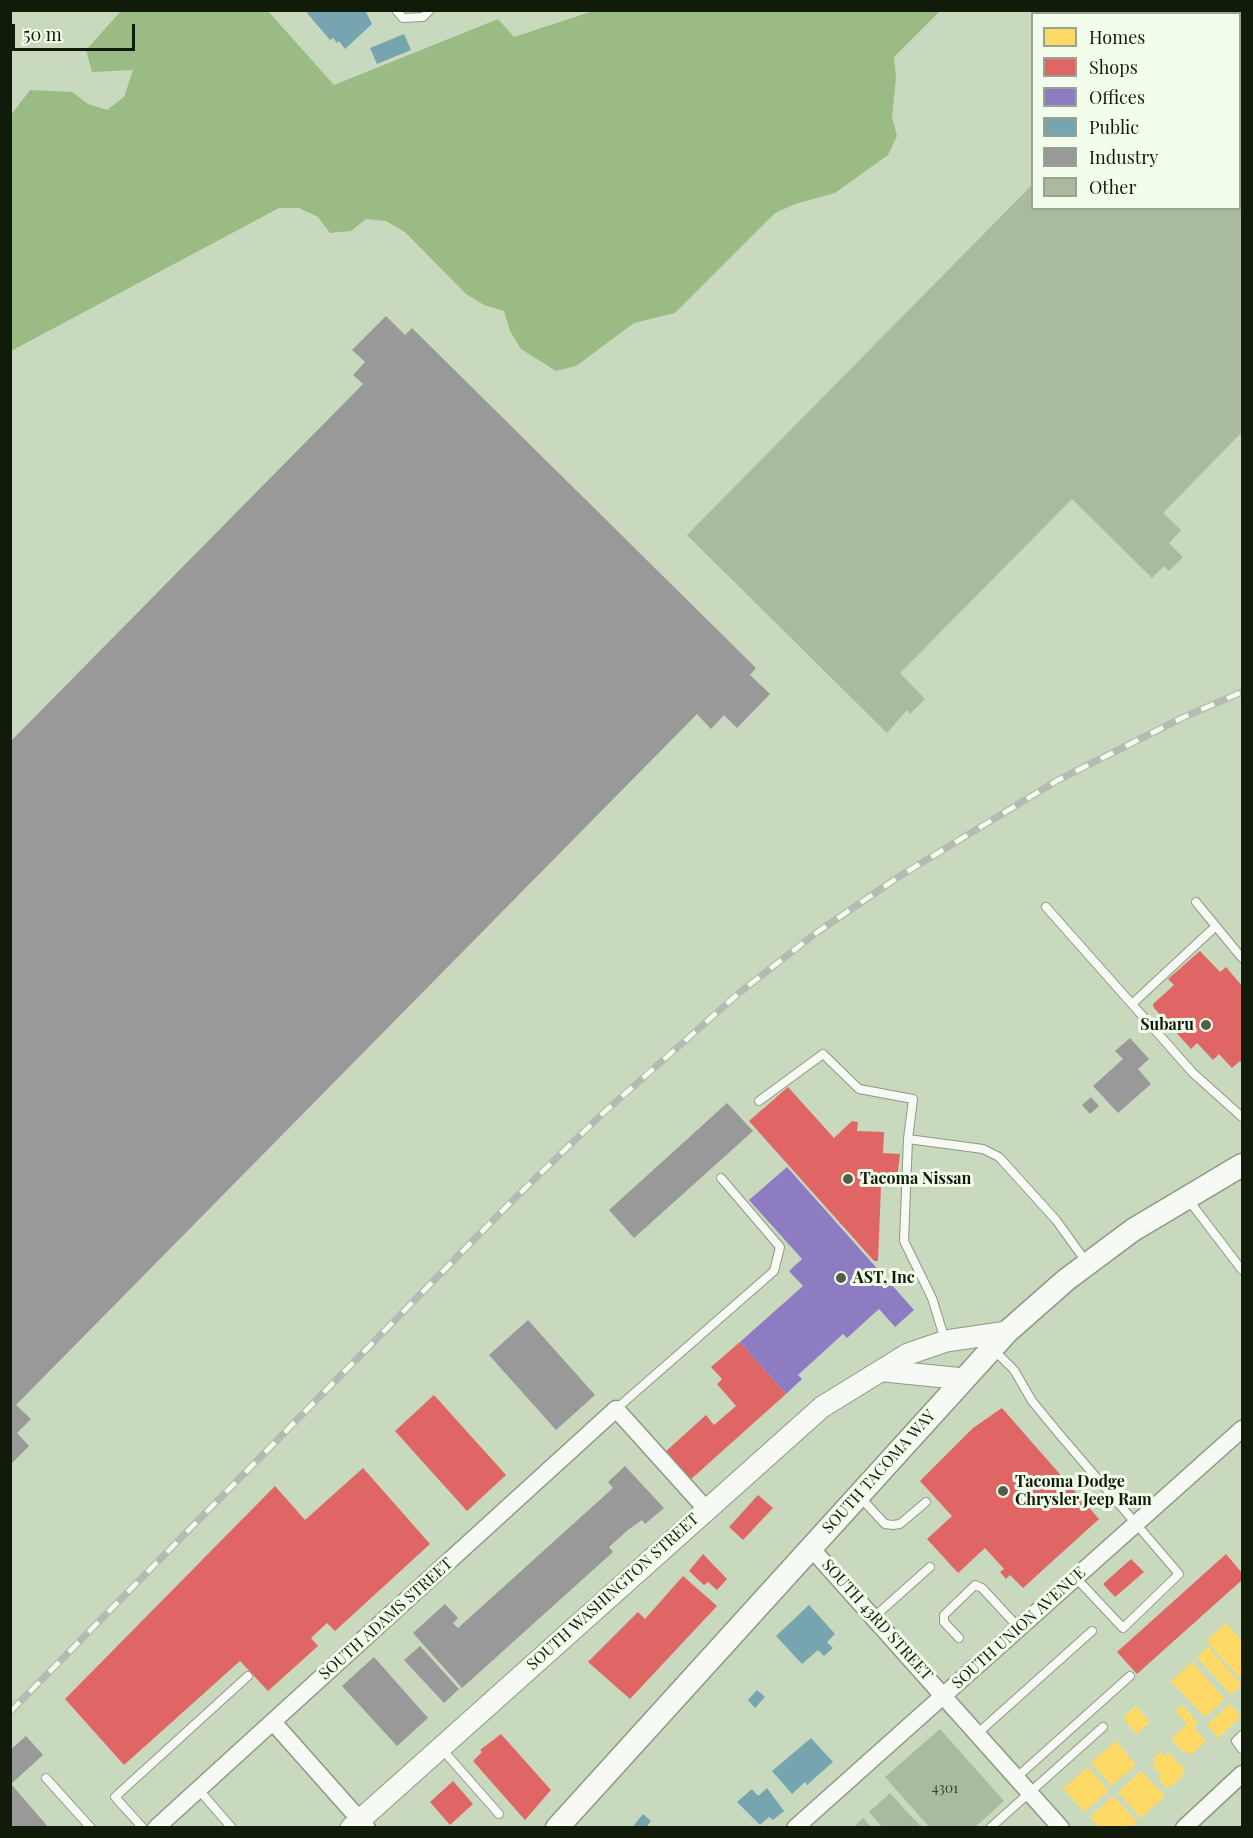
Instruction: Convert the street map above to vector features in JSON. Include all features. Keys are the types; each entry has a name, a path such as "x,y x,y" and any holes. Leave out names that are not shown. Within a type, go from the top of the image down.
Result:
{"main road":[{"name":"SOUTH TACOMA WAY","path":"557,1827 1000,1340 1088,1264 1133,1230 1242,1166"}],"street":[{"name":"SOUTH WASHINGTON STREET","path":"359,1825 439,1747 822,1407 853,1386 885,1371 908,1354 946,1341 1000,1340"},
{"path":"885,1371 964,1378"},
{"path":"616,1409 706,1509"},
{"name":"SOUTH ADAMS STREET","path":"156,1827 616,1409"},
{"name":"SOUTH UNION AVENUE","path":"795,1827 1242,1429"},
{"name":"SOUTH 43RD STREET","path":"811,1548 1061,1827"},
{"path":"273,1722 359,1825"},
{"path":"1184,1827 1242,1774"}],"lane":[{"path":"396,10 403,18 423,17 430,10"},
{"path":"1196,902 1242,958"},
{"path":"1046,907 1193,1073 1242,1117"},
{"path":"1132,1004 1216,926"},
{"path":"759,1101 823,1054 860,1089 913,1099 908,1139 904,1241 932,1298 946,1341"},
{"path":"908,1139 983,1149 999,1157 1056,1220 1088,1264"},
{"path":"616,1409 774,1271 780,1247 721,1178"},
{"path":"1187,1197 1242,1270"},
{"path":"1000,1340 1032,1401 1179,1574 1123,1628 1076,1578"},
{"path":"858,1495 885,1524 893,1525 900,1524 926,1502"},
{"path":"874,1617 930,1567"},
{"path":"959,1638 944,1622 944,1615 975,1586 981,1588 1019,1628"},
{"path":"978,1733 1092,1630"},
{"path":"143,1827 115,1797 248,1676"},
{"path":"1017,1777 1130,1676"},
{"path":"990,1827 1103,1728"},
{"path":"1242,1735 1236,1741 1242,1749"},
{"path":"439,1747 499,1814"},
{"path":"46,1778 91,1827"},
{"path":"198,1790 232,1827"}],"green space":[{"path":"121,11 268,11 334,85 498,19 514,37 593,11 940,11 894,57 896,78 892,117 897,136 888,155 835,193 795,204 775,213 675,313 634,323 576,366 556,371 521,349 510,331 504,311 484,305 466,294 405,232 386,221 366,219 351,231 330,233 318,217 299,208 279,208 11,351 11,115 30,90 72,92 88,104 107,110 124,97 133,70 92,72 86,50"}],"building: Homes":[{"path":"1226,1623 1242,1641 1242,1680 1206,1641"},
{"path":"1208,1647 1242,1685 1231,1695 1197,1657"},
{"path":"1192,1662 1225,1699 1205,1717 1171,1681"},
{"path":"1230,1704 1241,1716 1218,1738 1207,1725"},
{"path":"1182,1705 1198,1723 1194,1727 1206,1741 1191,1755 1187,1751 1184,1753 1171,1739 1187,1724 1175,1711"},
{"path":"1136,1706 1150,1722 1136,1734 1123,1717"},
{"path":"1116,1741 1136,1765 1112,1786 1091,1762"},
{"path":"1160,1752 1163,1755 1170,1754 1186,1771 1180,1776 1182,1779 1167,1788 1158,1779 1161,1776 1152,1764"},
{"path":"1088,1767 1109,1791 1084,1812 1063,1788"},
{"path":"1141,1771 1165,1796 1141,1818 1118,1792"},
{"path":"1113,1796 1137,1821 1130,1828 1099,1828 1090,1817"}],"building: Shops":[{"name":"Subaru","path":"1200,951 1220,972 1226,967 1242,986 1242,1064 1240,1061 1232,1068 1219,1054 1213,1060 1197,1043 1191,1049 1154,1008 1153,1004 1174,985 1168,979"},
{"name":"Tacoma Nissan","path":"788,1087 834,1138 852,1121 858,1122 857,1131 884,1132 883,1153 900,1154 896,1186 881,1186 878,1261 874,1261 749,1121"},
{"path":"740,1342 786,1394 689,1481 664,1453 706,1415 714,1425 736,1406 717,1384 722,1379 711,1367"},
{"path":"434,1395 506,1475 467,1511 395,1431"},
{"name":"Tacoma Dodge Chrysler Jeep Ram","path":"1002,1408 1099,1519 1023,1588 1010,1575 1006,1579 1000,1572 1004,1569 985,1548 958,1573 927,1539 952,1516 920,1481 973,1428"},
{"path":"363,1468 430,1544 335,1631 327,1623 311,1638 318,1646 268,1691 240,1661 124,1765 65,1699 275,1486 305,1520"},
{"path":"758,1495 773,1508 743,1540 729,1527"},
{"path":"703,1554 727,1579 717,1590 708,1582 704,1585 689,1571"},
{"path":"1226,1554 1242,1573 1242,1580 1137,1674 1117,1652"},
{"path":"1131,1559 1144,1572 1115,1597 1103,1584"},
{"path":"683,1576 717,1606 630,1699 588,1662 638,1612 645,1619"},
{"path":"501,1734 551,1790 525,1820 473,1761 482,1752 480,1750"},
{"path":"453,1781 473,1804 450,1825 430,1802"}],"building: Offices":[{"name":"AST, Inc","path":"787,1167 914,1310 895,1327 879,1309 847,1338 843,1334 798,1375 802,1379 786,1394 740,1342 803,1286 789,1271 802,1259 749,1200"}],"building: Public":[{"path":"310,10 365,10 372,24 345,49 339,41 337,43 333,38 330,40 307,13"},
{"path":"404,34 411,50 377,64 370,48"},
{"path":"809,1605 835,1634 827,1642 833,1648 824,1656 818,1650 802,1664 776,1636"},
{"path":"757,1690 765,1697 755,1708 748,1700"},
{"path":"811,1738 833,1762 807,1785 805,1782 792,1794 772,1771"},
{"path":"767,1788 784,1811 773,1820 769,1817 760,1825 737,1802 752,1789 758,1796"},
{"path":"643,1814 651,1821 646,1828 636,1828 634,1825"}],"building: Industry":[{"path":"386,316 405,335 412,328 756,668 750,675 770,694 737,728 724,715 711,729 697,714 16,1405 31,1419 17,1433 29,1446 10,1465 10,742 363,384 353,375 365,362 352,350"},
{"path":"1130,1038 1149,1059 1138,1069 1151,1084 1118,1113 1093,1086 1123,1059 1115,1051"},
{"path":"1091,1097 1099,1106 1090,1114 1082,1105"},
{"path":"727,1103 753,1131 634,1238 609,1210"},
{"path":"528,1320 595,1395 556,1430 489,1355"},
{"path":"625,1466 664,1508 645,1524 642,1520 628,1530 609,1547 613,1552 462,1688 413,1633 445,1604 458,1618 453,1623 458,1628 613,1488 608,1482"},
{"path":"420,1646 459,1689 444,1703 404,1660"},
{"path":"374,1657 428,1718 397,1746 342,1686"},
{"path":"26,1736 43,1755 11,1784 49,1828 10,1828 10,1750"}],"building: Other":[{"path":"1205,10 1242,10 1242,432 1163,513 1181,530 1169,543 1183,557 1169,571 1164,566 1152,578 1072,499 900,673 925,699 910,714 907,710 887,733 687,535 1031,186 1031,210 1241,210 1241,12 1204,12"},
{"path":"940,1729 1004,1801 974,1828 930,1828 885,1777"},
{"path":"890,1793 923,1828 883,1828 869,1812"},
{"path":"863,1818 872,1828 853,1828"}],"railway":[{"path":"10,1712 513,1200 601,1115 739,993 816,933 900,876 1058,780 1184,717 1242,692"}],"place":[{"name":"Subaru","path":"1206,1025"},
{"name":"Tacoma Nissan","path":"848,1179"},
{"name":"AST, Inc","path":"841,1278"},
{"name":"Tacoma Dodge Chrysler Jeep Ram","path":"1003,1491"}]}
